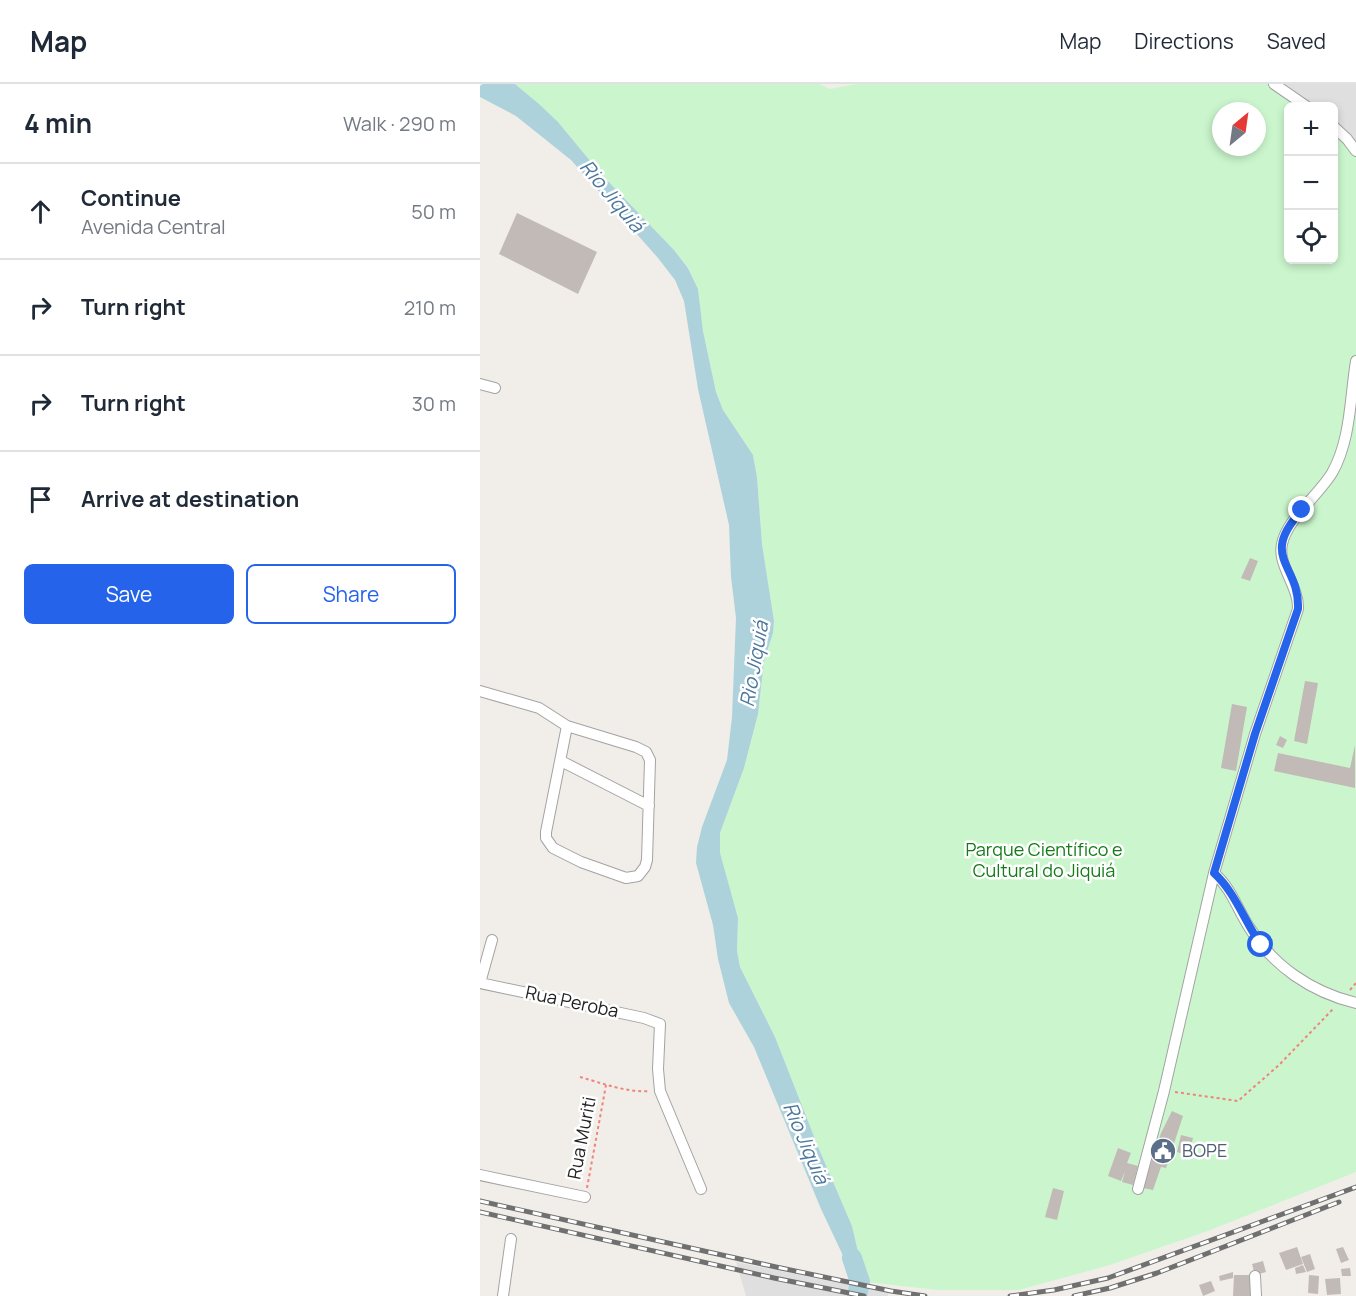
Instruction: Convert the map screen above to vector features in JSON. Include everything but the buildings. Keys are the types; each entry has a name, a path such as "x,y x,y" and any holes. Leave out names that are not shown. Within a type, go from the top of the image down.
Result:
{"street":[{"path":"1274,84 1300,102"},
{"path":"1338,131 1356,151"},
{"path":"1137,1189 1164,1090 1214,873 1255,734 1298,609 1297,591 1281,554 1283,539 1294,519 1320,491 1333,471 1350,413 1356,361"},
{"path":"480,384 495,387"},
{"path":"480,691 539,708 567,726 646,752 650,760 647,860 638,876 626,878 580,862 558,851 549,843 546,832 567,726"},
{"path":"561,761 649,806"},
{"path":"1214,873 1232,895 1249,927 1277,962 1304,983 1342,1000 1356,1003"},
{"path":"480,983 492,940"},
{"name":"Rua Peroba","path":"480,983 657,1022 661,1028 658,1062 660,1090"},
{"path":"660,1090 701,1189"},
{"path":"480,1175 585,1197"},
{"path":"503,1296 512,1239"},
{"path":"1255,1276 1256,1296"}],"path":[{"path":"1164,1090 1238,1101 1279,1065 1356,983"},
{"name":"Rua Muriti","path":"580,1077 643,1092 660,1090"},
{"name":"Rua Muriti","path":"585,1197 606,1085"}],"shaded area":[{"path":"1281,84 1356,84 1356,153 1338,129 1338,102 1306,102"},
{"path":"736,1262 888,1293 888,1296 746,1296"}],"green space":[{"name":"Parque Científico e Cultural do Jiquiá","path":"515,84 819,84 830,89 856,84 1270,84 1295,102 1284,102 1284,264 1338,264 1338,134 1356,147 1356,1172 1208,1231 1110,1265 1019,1290 938,1290 865,1282 852,1226 775,1037 740,967 737,951 738,918 719,853 720,833 744,768 758,714 764,661 773,633 774,621 762,544 753,455 723,410 716,392 703,331 698,289 688,267 601,174 558,122"}],"water":[{"name":"Rio Jiquiá","path":"483,84 515,84 539,104 558,122 601,174 674,250 688,268 698,289 703,331 716,392 723,410 753,455 762,544 774,621 773,633 764,661 758,714 744,768 720,833 720,853 738,918 737,951 740,967 775,1037 852,1226 865,1282 855,1281 821,1209 754,1047 729,1003 718,959 713,925 696,863 702,827 727,760 732,717 736,618 731,577 729,525 698,389 684,301 675,280 658,258 571,160 516,116 480,97 480,86"}],"waterway":[{"name":"Rio Jiquiá","path":"852,1258 860,1282 857,1296"}],"railway":[{"path":"1010,1296 1054,1290 1108,1278 1356,1187"},
{"path":"480,1201 776,1267 925,1296"},
{"path":"1074,1296 1110,1288 1157,1273 1339,1202"},
{"path":"480,1212 864,1296"}],"place":[{"name":"BOPE","path":"1163,1151"}],"route":[{"path":"1261,945 1232,895 1214,873 1255,734 1298,609 1297,591 1284,565 1281,547 1288,528 1302,510"}]}
